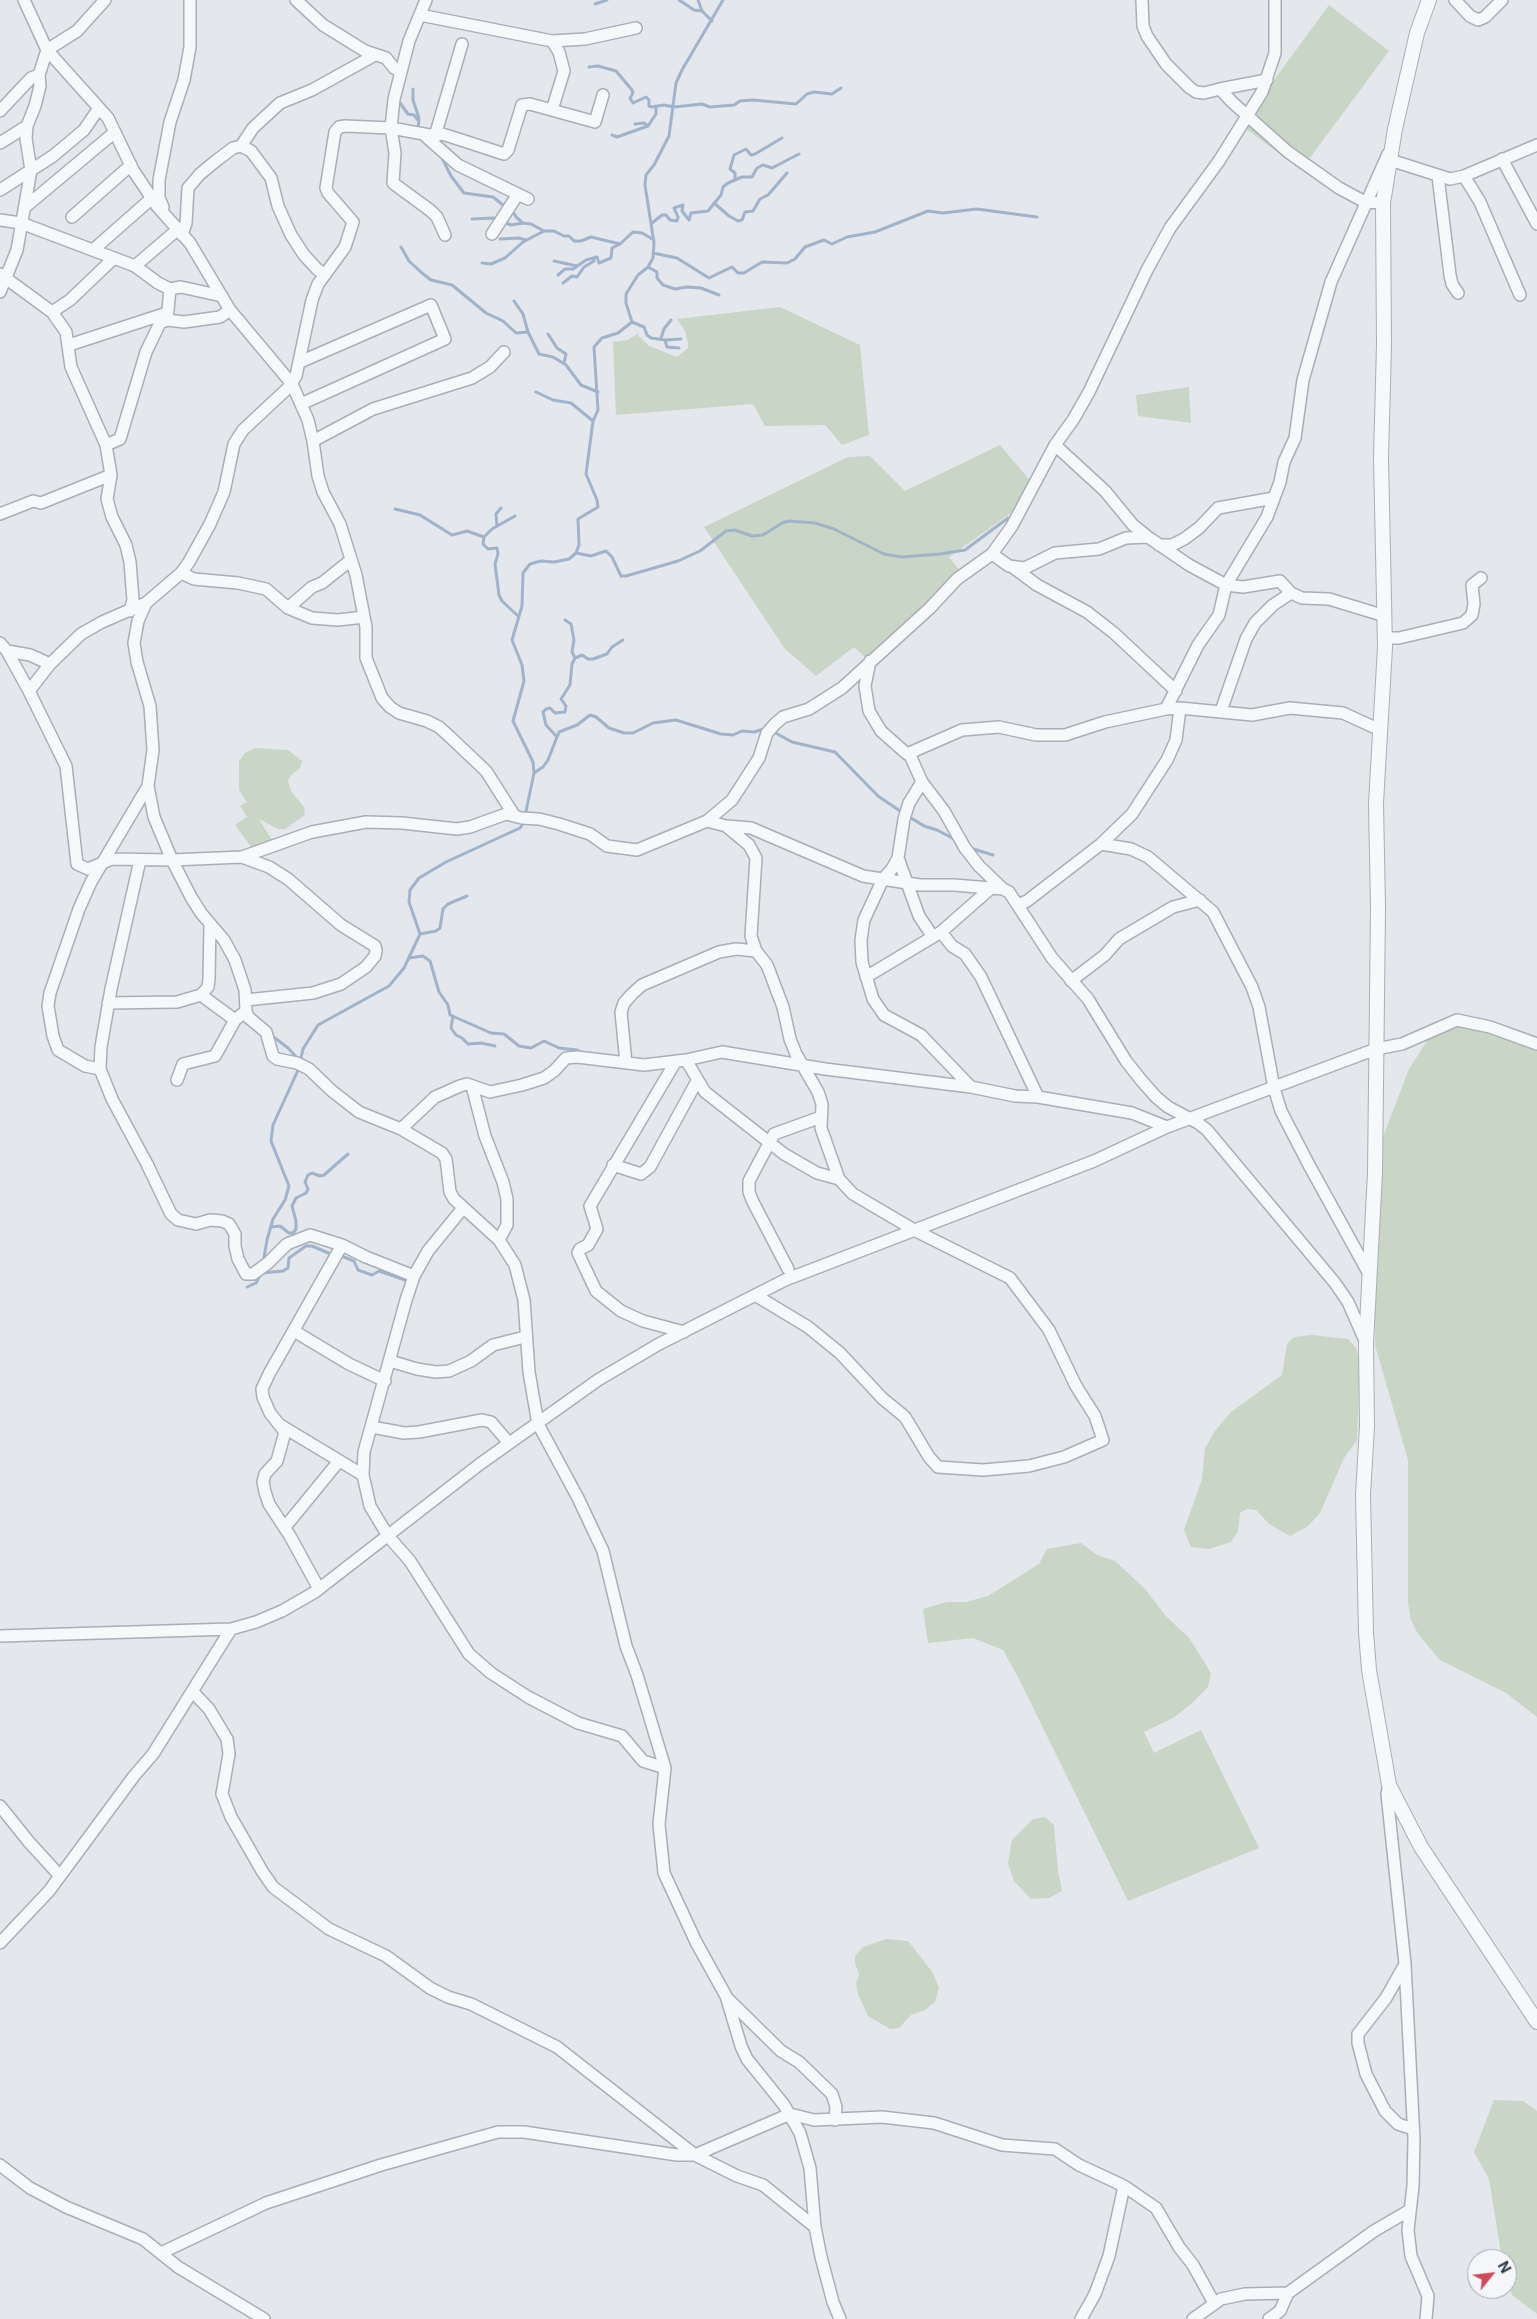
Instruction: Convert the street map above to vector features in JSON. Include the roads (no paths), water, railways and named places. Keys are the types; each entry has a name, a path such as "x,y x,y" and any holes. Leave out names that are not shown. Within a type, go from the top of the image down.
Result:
{"street":[{"path":"24,0 47,50 108,118 131,165 152,198 190,243 230,310 292,384 314,441 318,476 323,492 340,524 351,560 366,628 366,658 382,698 399,713 427,721 439,727 450,736 486,771 514,815"},
{"path":"0,292 3,276 17,250 31,170 26,140 27,126 40,86 39,75 47,50 77,31 105,0"},
{"path":"180,232 159,198 159,180 170,122 184,80 190,47 190,0"},
{"path":"296,0 323,25 365,51 386,58 400,72"},
{"path":"426,0 400,72 394,99 392,128 395,153 393,183 431,211 437,217 445,235"},
{"path":"1142,0 1143,26 1147,36 1166,64 1196,92 1204,93 1220,88 1267,80"},
{"path":"4,647 29,691 66,766 77,864 91,869 104,861 112,859 172,860 242,857 312,832 366,822 457,829 470,827 506,814 560,824 590,834 607,846 636,850 707,821 732,800 759,758 767,734 775,724 783,717 809,709 842,688 930,608 957,579 992,554 1012,526 1054,445 1073,420 1089,392 1147,270 1170,228 1219,161 1246,114 1257,100 1267,80 1275,53 1275,0"},
{"path":"1426,2319 1428,2296 1409,2246 1414,2165 1405,1964 1388,1785 1369,1670 1366,1632 1363,1495 1367,1426 1366,1343 1368,1272 1375,1173 1378,917 1376,803 1385,638 1380,458 1384,345 1383,202 1395,129 1417,33 1429,0"},
{"path":"1455,0 1470,16 1478,20 1485,17 1502,0"},
{"path":"420,15 552,41 585,39 636,28"},
{"path":"552,41 559,52 564,71 552,110"},
{"path":"435,136 462,44"},
{"path":"241,146 253,128 280,103 312,90 375,55"},
{"path":"0,111 31,78 39,75"},
{"path":"1220,88 1288,152 1339,188 1365,202 1383,202"},
{"path":"29,691 50,664 81,634 102,622 146,603 181,574 210,524 224,492 234,444 243,430 292,384 300,362 312,300 325,274 345,247 348,232 353,223 327,190 335,132 339,127 392,128 435,136 442,134 504,154 508,150 522,105 530,104 595,122 602,95"},
{"path":"0,190 53,156 84,130 99,108"},
{"path":"0,143 27,126"},
{"path":"24,208 115,132"},
{"path":"422,133 458,165 523,197 492,234"},
{"path":"1166,709 1198,645 1219,615 1226,585 1267,517 1284,462 1295,438 1303,380 1331,282 1365,202 1394,143"},
{"path":"1390,160 1438,176 1450,178 1464,176 1537,145"},
{"path":"135,266 180,232 186,223 188,188 200,174 233,148 241,146 251,151 270,178 278,206 291,235 304,255 317,269 325,274"},
{"path":"1502,159 1537,224"},
{"path":"72,217 131,165"},
{"path":"1438,176 1450,275 1452,284 1458,292"},
{"path":"1464,176 1480,202 1520,295"},
{"path":"93,250 152,198"},
{"path":"0,220 21,223 135,266 158,283 170,289 181,287 222,296"},
{"path":"52,312 70,300 114,258"},
{"path":"3,276 52,312 66,332 71,367 106,444 111,474 107,499 112,517 126,545 130,562 133,600 130,611"},
{"path":"106,444 120,438 146,352 160,323 167,316 170,289"},
{"path":"300,362 431,305 445,338 301,404"},
{"path":"69,345 167,316 184,322 220,317 230,310"},
{"path":"314,441 373,409 472,378 490,367 504,352"},
{"path":"1054,445 1105,491 1133,525 1159,545 1202,573 1226,585 1243,586 1280,582 1291,593 1302,598 1329,599 1385,616"},
{"path":"0,514 33,501 41,503 111,474"},
{"path":"1159,545 1172,544 1184,539 1199,528 1218,508 1274,498"},
{"path":"1014,568 1032,566 1055,553 1099,549 1126,538 1148,537"},
{"path":"992,554 1037,585 1087,612 1135,651 1166,684 1176,691"},
{"path":"288,608 312,587 322,583 351,560"},
{"path":"181,574 194,579 266,588 288,608 312,618 326,620 364,618"},
{"path":"1385,638 1399,638 1463,623 1472,615 1474,604 1472,584 1481,578"},
{"path":"1221,711 1246,639 1255,623 1273,605 1291,593"},
{"path":"146,603 138,621 134,643 137,662 150,706 153,750 148,786 157,826 191,897 224,940 235,960 243,982 248,1016 266,1032 271,1051 277,1060 297,1063 309,1068 332,1091 359,1112 401,1129 442,1152 446,1159 450,1192 463,1208 499,1240 515,1265 524,1300 525,1337 531,1390 538,1424 578,1498 603,1552 626,1646 637,1675 665,1768 659,1824 664,1873 696,1942 726,1996 744,2052 790,2114 806,2151 812,2185 815,2227 828,2284 840,2319"},
{"path":"4,647 30,655 50,664"},
{"path":"870,661 865,686 865,698 869,711 881,731 890,741 904,753 910,755 922,782 944,811 965,848 979,866 1014,897 1048,953 1071,982 1088,999 1126,1061 1156,1097 1206,1130 1335,1283 1348,1302 1366,1343"},
{"path":"910,755 928,743 936,742 962,730 999,727 1036,735 1065,735 1105,722 1166,709 1180,708 1252,714 1290,708 1343,714 1380,730"},
{"path":"1018,905 1026,901 1101,844 1132,814 1167,760 1176,740 1180,708"},
{"path":"922,782 910,803 904,820 898,858 892,869 882,880 864,920 861,947 862,962 874,999 884,1016 921,1035 971,1087"},
{"path":"100,1068 85,1066 58,1050 53,1036 48,1006 50,993 78,909 148,786"},
{"path":"707,821 726,826 751,828 863,876 908,884 1003,889"},
{"path":"726,826 750,845 756,858 751,936 756,951 767,965 783,1007 790,1039 802,1065 818,1092 822,1104 821,1128 839,1179 853,1194 916,1232 1010,1278 1049,1330 1076,1386 1095,1416 1103,1440 1064,1457 1028,1466 983,1470 938,1467 929,1457 905,1417 882,1398 840,1353 808,1327 755,1295"},
{"path":"1101,844 1143,854 1213,912 1252,986 1259,1007 1274,1088 1286,1122 1368,1272"},
{"path":"177,1080 183,1064 215,1056 235,1020 246,1006 312,994 341,984 366,967 375,956 375,946 341,925 288,879 269,867 242,857"},
{"path":"898,858 919,916 937,934 965,954 980,977 1038,1097"},
{"path":"140,860 108,1003 101,1047 100,1068 116,1107 147,1164 171,1214 178,1220 196,1224 210,1220 230,1224 235,1234 238,1259 246,1274 253,1274 268,1263 287,1244 298,1238 310,1235 342,1245 366,1257 414,1276"},
{"path":"866,977 937,934 990,889"},
{"path":"1071,982 1105,955 1119,940 1173,907 1200,900"},
{"path":"108,1003 177,1002 201,995 208,987 210,924"},
{"path":"626,1063 621,1012 624,1003 642,985 719,952 736,949 756,951"},
{"path":"201,995 235,1020"},
{"path":"0,1636 231,1630 256,1622 282,1611 319,1589 508,1443 538,1424 598,1380 684,1332 784,1280 916,1232 1094,1161 1188,1119 1376,1049 1402,1044 1457,1020 1490,1027 1537,1044"},
{"path":"401,1129 435,1097 460,1086 472,1086 490,1092 522,1085 544,1078 554,1071 566,1058 644,1065 722,1052 802,1065 971,1087 1015,1096 1038,1097 1132,1113 1167,1128"},
{"path":"681,1060 705,1092 769,1143 817,1173 839,1179"},
{"path":"681,1060 612,1166 590,1206 590,1211 597,1226 596,1232 588,1244 580,1249 578,1254 596,1291 621,1311 643,1321 684,1332"},
{"path":"612,1166 641,1174 650,1166 697,1081"},
{"path":"472,1086 485,1136 500,1174 507,1199 507,1225 499,1240"},
{"path":"788,1269 749,1192 749,1180 774,1134 821,1117"},
{"path":"463,1208 428,1251 414,1276 364,1452 363,1475 370,1506 388,1536 410,1561 469,1654 491,1674 578,1723 622,1736 644,1761 665,1768"},
{"path":"319,1589 285,1527 270,1504 263,1482 266,1474 277,1461 285,1432 270,1413 263,1397 262,1389 342,1245"},
{"path":"294,1331 349,1364 385,1381"},
{"path":"390,1361 417,1369 436,1372 449,1371 471,1361 493,1345 525,1337"},
{"path":"372,1427 404,1432 420,1432 482,1420 490,1422 508,1443"},
{"path":"279,1424 363,1475"},
{"path":"285,1527 339,1461"},
{"path":"0,1943 49,1891 152,1754 231,1630"},
{"path":"192,1692 209,1708 227,1739 229,1754 222,1794 231,1817 262,1871 273,1886 330,1930 386,1956 430,1988 448,1997 471,2004 557,2047 695,2155 737,2176 763,2185 815,2227"},
{"path":"1388,1785 1420,1847 1537,2022"},
{"path":"0,1806 60,1876"},
{"path":"1405,1964 1386,1998 1358,2034 1358,2043 1366,2074 1385,2110 1398,2124 1413,2129"},
{"path":"726,1996 776,2046 799,2062 832,2094 836,2108 835,2120"},
{"path":"161,2253 266,2203 381,2164 498,2132 524,2132 677,2155 695,2155 790,2114 814,2120 874,2117 934,2123 1002,2144 1055,2149 1079,2165 1124,2186 1156,2208 1193,2265 1214,2303"},
{"path":"0,2165 30,2188 66,2206 143,2239 178,2267 264,2319"},
{"path":"1081,2319 1095,2294 1109,2256 1124,2186"},
{"path":"1269,2319 1280,2311 1288,2294 1374,2231 1410,2210"},
{"path":"1193,2319 1221,2299 1245,2294 1288,2294"}],"waterway":[{"path":"595,4 607,0"},
{"path":"679,0 694,10 702,11"},
{"path":"698,0 702,11 712,21"},
{"path":"525,816 534,773 533,762 513,721 524,681 522,665 512,640 522,606 523,573 530,564 541,561 554,562 569,559 576,553 579,545 578,519 598,507 586,474 593,421 598,410 594,347 602,338 618,333 632,322 626,303 626,294 638,275 648,267 653,258 654,243 645,185 646,175 654,165 669,136 676,83 723,0"},
{"path":"589,67 598,66 616,71 632,90 633,93 630,98 633,103 646,97 649,100 649,106 652,107 702,104 710,107 734,105 740,101 753,100 796,104 807,94 814,92 832,94 841,88"},
{"path":"413,89 413,100 419,118 418,130"},
{"path":"400,103 408,114 414,115 418,120"},
{"path":"612,135 617,137 648,126 656,114 656,106"},
{"path":"635,124 644,123 648,126"},
{"path":"735,179 735,173 730,169 734,155 746,149 751,155 755,154 782,138"},
{"path":"652,223 662,215 666,215 670,220 677,221 678,217 674,208 683,205 682,211 689,220 691,213 708,211 721,195 723,187 728,183 742,177 752,177 757,168 763,165 772,168 799,154"},
{"path":"441,156 451,176 464,193 493,197 503,205 510,207 516,217 523,223 531,224 544,231 554,231 564,236 569,236 574,241 581,241 591,237 620,244 633,232 642,233 654,240"},
{"path":"714,203 729,216 738,221 742,220 745,212 753,211 760,199 768,195 787,173"},
{"path":"653,253 677,258 709,278 732,267 738,273 744,273 762,262 787,263 795,259 805,247 824,240 832,244 847,237 875,232 928,211 943,213 977,209 1037,217"},
{"path":"472,219 493,218 511,225 523,223"},
{"path":"482,263 491,264 505,258 523,242 544,231"},
{"path":"500,239 519,238 526,240"},
{"path":"558,275 565,269 573,269 586,260 597,257 599,263 611,258 612,248 620,244"},
{"path":"401,247 409,261 431,280 452,285 486,313 503,321 516,333 528,332 539,354 553,357 566,365 581,385 598,392"},
{"path":"563,283 572,276 577,277 584,267 594,261 594,258"},
{"path":"554,261 577,266"},
{"path":"648,267 657,272 657,278 663,285 675,289 687,287 701,288 719,295"},
{"path":"514,301 523,314 528,332"},
{"path":"661,338 664,329 671,320"},
{"path":"632,322 644,327 647,335 651,338 665,340 681,339"},
{"path":"548,334 557,348 566,354 564,363"},
{"path":"665,340 667,347 679,348"},
{"path":"536,392 553,400 571,403 593,421"},
{"path":"497,526 496,514 501,508"},
{"path":"395,509 420,515 452,535 467,531 484,537"},
{"path":"515,516 492,529 484,537 483,544 488,549 497,548 498,554 495,564 499,595 502,601 518,616"},
{"path":"576,553 591,556 606,551 612,557 621,576 626,576 678,561 700,551 726,531 735,530 752,536 763,535 782,523 789,521 815,523 834,529 884,554 902,557 940,554 965,550 1008,518"},
{"path":"565,620 571,624 574,640 572,652 575,658"},
{"path":"557,737 546,725 543,712 550,708 555,713 565,712 566,706 561,699 570,685 572,664 575,658 582,655 588,659 593,659 607,654 612,647 623,640"},
{"path":"534,773 543,767 548,760 559,732 577,725 590,715 596,717 609,728 624,733 633,733 653,723 676,720 721,734 733,735 742,731 754,732 767,728"},
{"path":"772,731 792,742 835,752 878,796 903,813"},
{"path":"908,816 924,826 937,830 956,840"},
{"path":"300,1062 303,1049 318,1025 389,986 404,968 420,934 409,902 410,890 419,878 446,862 520,828 524,822"},
{"path":"970,848 993,855"},
{"path":"420,934 436,931 440,928 443,909 448,904 467,896"},
{"path":"409,958 423,956 430,961 439,992 448,1005 450,1015 491,1033 504,1034 519,1046 531,1048 544,1041 559,1048 577,1050 584,1054"},
{"path":"453,1016 451,1028 456,1035 468,1044 481,1043 495,1046"},
{"path":"271,1035 288,1048 299,1060"},
{"path":"263,1263 273,1219 285,1200 289,1186 271,1141 273,1125 299,1068"},
{"path":"271,1227 280,1226 289,1233 293,1233 296,1229 296,1221 292,1206 296,1198 306,1193 308,1189 305,1182 308,1175 312,1173 320,1176 324,1175 348,1154"},
{"path":"262,1273 283,1271 288,1268 289,1258 306,1246 312,1246 333,1255"},
{"path":"339,1255 354,1261 358,1270 372,1275 379,1271 405,1280"},
{"path":"247,1287 256,1283 261,1274"}]}
